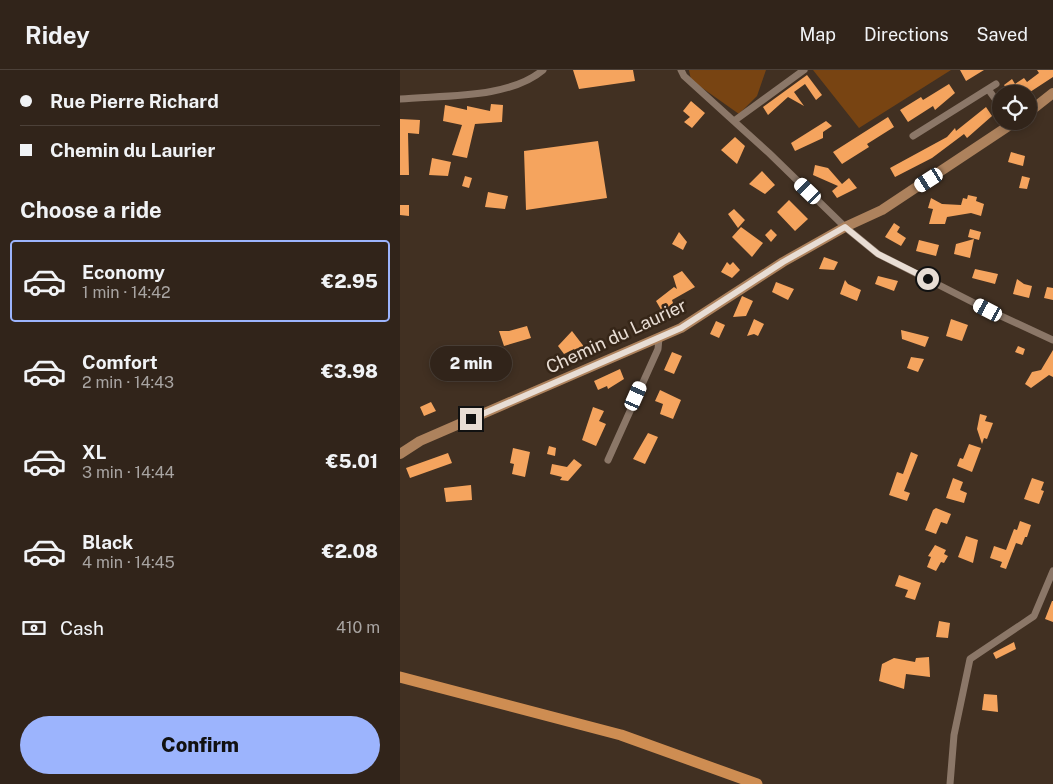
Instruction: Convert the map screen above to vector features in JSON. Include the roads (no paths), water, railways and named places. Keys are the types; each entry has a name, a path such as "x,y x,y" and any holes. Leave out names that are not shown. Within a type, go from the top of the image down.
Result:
{"main road":[{"path":"400,677 621,735 757,784"}],"street":[{"path":"400,99 495,91 534,77 543,70"},
{"path":"681,70 684,76 845,227 878,254 988,310 1053,340"},
{"path":"734,121 804,70"},
{"path":"913,136 996,84"},
{"path":"988,89 992,95"},
{"path":"1037,106 1053,93"},
{"name":"Chemin du Laurier","path":"400,454 420,441 681,328 783,262 845,227 882,210 1002,130"},
{"path":"608,460 658,349 659,338"},
{"path":"950,784 954,735 970,659 1034,616 1053,571"}]}
